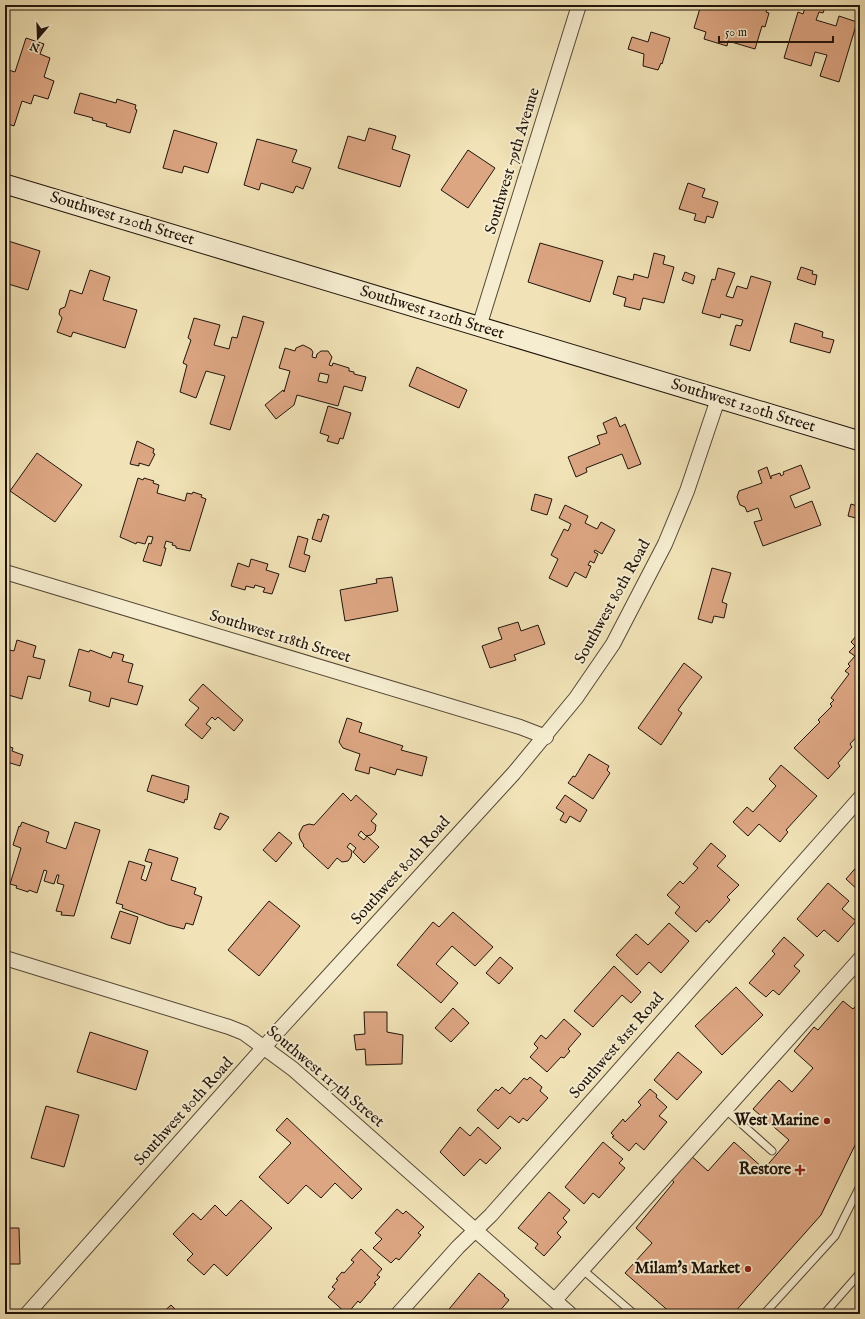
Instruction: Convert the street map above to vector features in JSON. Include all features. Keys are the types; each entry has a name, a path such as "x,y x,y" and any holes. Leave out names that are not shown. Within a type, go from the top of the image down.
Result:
{"street":[{"name":"Southwest 79th Avenue","path":"479,327 579,5"},
{"name":"Southwest 120th Street","path":"5,184 860,441"},
{"name":"Southwest 80th Road","path":"27,1314 264,1047 546,737 594,673 613,644 641,592 674,525 718,399"},
{"name":"Southwest 118th Street","path":"5,572 520,727 546,737"},
{"name":"Southwest 81st Road","path":"398,1314 458,1247 476,1231 860,798"},
{"name":"Southwest 117th Street","path":"5,958 212,1020 244,1033 293,1069 570,1314"},
{"path":"555,1300 860,959"}],"lane":[{"path":"726,1110 772,1152"},
{"path":"764,1314 835,1236 860,1186"},
{"path":"582,1269 634,1314"},
{"path":"824,1314 860,1273"}],"building":[{"path":"701,5 769,5 766,12 769,13 765,27 762,26 755,49 728,41 727,46 704,39 706,32 694,28"},
{"path":"806,5 826,5 823,13 819,12 816,20 836,26 839,16 857,22 839,82 820,76 827,55 815,52 811,66 784,58 798,12 803,14"},
{"path":"651,32 670,38 662,64 661,63 658,70 643,66 644,54 628,49 632,37 648,42"},
{"path":"26,38 44,44 40,54 50,58 44,77 54,81 48,99 34,95 31,104 22,101 14,126 5,123 5,69 15,72"},
{"path":"80,93 116,103 117,99 136,105 135,109 137,110 130,133 106,126 107,124 92,120 93,118 74,113"},
{"path":"369,128 396,136 392,149 410,155 400,187 338,168 348,136 365,141"},
{"path":"174,130 217,143 208,173 184,166 182,173 163,168"},
{"path":"257,139 297,150 292,162 311,168 303,189 296,186 293,193 261,183 259,190 244,185"},
{"path":"468,150 495,168 468,208 441,190"},
{"path":"688,183 705,189 702,197 718,202 713,218 707,216 705,223 694,220 696,214 679,209"},
{"path":"5,240 40,251 28,290 5,283"},
{"path":"540,243 603,261 590,302 528,282"},
{"path":"654,253 665,256 663,264 674,267 664,303 643,298 640,310 624,306 626,298 613,294 618,276 633,280 634,274 648,278"},
{"path":"801,267 813,271 812,274 817,275 815,285 797,279"},
{"path":"718,268 735,273 726,296 733,298 737,286 747,289 751,276 771,282 750,351 730,345 736,325 741,326 743,320 721,314 720,318 702,313 712,279 715,280"},
{"path":"90,270 110,277 103,300 137,310 125,348 73,332 71,337 57,332 62,318 59,314 60,309 65,307 70,290 82,294"},
{"path":"685,272 695,276 693,284 682,280"},
{"path":"243,316 264,322 230,430 210,424 225,376 206,371 196,398 180,392 187,365 183,363 191,340 188,338 194,318 220,325 214,345 229,349 232,337 237,338"},
{"path":"795,323 823,332 822,337 834,340 830,353 790,342"},
{"path":"303,345 311,349 313,352 312,357 316,358 317,354 321,351 328,351 332,357 329,365 332,366 333,363 349,368 349,371 354,372 354,374 366,377 362,391 344,386 338,406 297,395 294,405 276,419 265,405 283,390 284,392 290,371 279,368 285,348 295,351 296,348","holes":["320,373 329,375 327,383 318,381"]},
{"path":"417,367 467,390 459,408 409,386"},
{"path":"328,406 351,413 343,439 340,438 338,444 327,441 329,436 320,433"},
{"path":"616,417 620,427 625,424 641,464 628,469 622,454 586,468 587,472 576,477 568,457 600,444 597,436 607,433 603,423"},
{"path":"137,441 154,449 153,453 155,454 149,466 139,463 139,466 130,464"},
{"path":"37,453 82,485 55,522 10,491"},
{"path":"801,465 810,488 790,496 795,508 812,501 821,525 763,546 754,522 762,520 758,508 747,512 745,507 740,505 737,497 739,491 762,483 758,471 767,467 771,479 771,476 780,473 781,476 784,474 783,472"},
{"path":"138,478 154,481 153,483 159,485 157,493 185,501 187,493 192,494 193,492 202,495 201,497 206,499 190,551 176,548 176,546 172,545 173,543 166,541 164,548 166,548 161,566 143,561 149,543 151,544 153,537 148,536 145,544 137,542 136,544 120,537"},
{"path":"535,494 552,499 547,515 531,510"},
{"path":"851,504 860,507 860,519 848,516"},
{"path":"565,505 588,516 585,523 597,529 601,522 615,530 602,554 595,550 594,552 598,554 594,563 590,561 588,565 591,566 586,578 575,572 567,587 549,578 558,559 551,555 564,529 568,531 571,524 559,518"},
{"path":"323,514 329,516 321,542 312,539 318,519 321,520"},
{"path":"298,536 308,539 304,554 310,556 305,572 289,567"},
{"path":"251,559 268,564 266,570 279,574 272,594 263,592 265,588 255,585 254,588 246,586 245,590 231,586 238,563 249,567"},
{"path":"712,568 731,573 722,602 727,604 724,618 714,616 712,623 698,619"},
{"path":"392,577 398,611 345,621 340,590 377,583 376,579"},
{"path":"518,622 521,631 538,625 545,644 514,655 516,660 490,668 482,646 502,639 498,628"},
{"path":"858,634 860,635 860,733 850,744 852,747 838,763 840,766 828,779 794,748 820,722 818,720 832,706 830,704 834,700 831,698 849,674 845,671 850,666 848,664 855,656 849,652 855,646 851,642"},
{"path":"17,640 36,646 33,657 45,660 40,679 28,676 22,699 5,694 5,683 9,670 5,669 5,649 14,651"},
{"path":"79,649 89,652 90,650 111,658 113,652 124,655 122,661 133,664 128,682 143,686 137,705 111,698 109,707 89,701 91,692 69,686"},
{"path":"684,663 702,677 678,710 682,713 661,745 638,728"},
{"path":"203,684 243,720 234,731 218,717 215,720 212,717 206,724 211,728 202,739 185,725 199,708 189,700"},
{"path":"347,718 362,723 359,732 403,746 401,750 427,757 422,776 397,769 395,775 370,767 369,774 355,770 360,754 343,748 339,742"},
{"path":"5,745 13,748 12,751 23,755 20,766 7,762 5,768"},
{"path":"589,754 609,766 607,770 610,773 593,799 568,783 573,776 575,777"},
{"path":"781,765 817,796 786,830 788,832 780,842 759,824 748,836 733,822 747,807 753,812 776,786 769,779"},
{"path":"152,775 189,786 187,800 185,799 184,803 147,791"},
{"path":"343,793 351,801 356,795 377,814 371,821 376,825 375,831 371,835 366,836 361,831 358,835 364,840 367,836 379,847 364,863 353,852 356,848 350,843 347,847 352,851 351,857 348,861 342,862 337,858 328,869 303,846 304,845 299,834 303,826 309,824 314,825"},
{"path":"565,795 587,810 580,822 570,816 566,823 560,820 564,813 556,808"},
{"path":"220,813 229,817 220,830 214,828"},
{"path":"22,822 49,832 46,842 66,849 75,822 100,830 74,916 61,915 62,912 56,911 64,885 57,883 59,875 57,875 54,884 44,881 47,871 44,870 37,893 16,888 17,886 10,884 21,848 13,845 19,826 20,827"},
{"path":"279,832 292,843 276,862 263,850"},
{"path":"711,843 726,856 717,866 739,885 727,897 730,900 709,923 707,920 696,932 675,913 680,907 667,895 680,881 683,884 698,868 693,864"},
{"path":"149,849 178,858 171,880 196,888 194,894 202,897 193,925 186,923 184,929 168,925 122,908 123,905 116,903 129,861 145,866 141,879 146,881 152,863 145,861"},
{"path":"860,863 860,892 846,879"},
{"path":"828,883 849,901 842,909 856,921 838,942 824,930 817,937 797,919"},
{"path":"269,901 300,926 259,976 228,950"},
{"path":"120,911 138,917 130,944 111,938"},
{"path":"453,912 493,947 475,966 452,946 436,964 458,983 441,1003 397,965 433,922 439,927"},
{"path":"669,923 689,941 661,973 649,962 637,975 616,955 636,934 648,945"},
{"path":"784,937 804,955 794,966 800,971 779,995 773,990 766,997 749,983 775,954 772,951"},
{"path":"500,957 513,968 499,984 486,973"},
{"path":"614,966 641,992 631,1003 622,995 593,1027 574,1011"},
{"path":"736,987 763,1015 722,1055 695,1026"},
{"path":"843,1001 853,1009 860,1001 860,1135 821,1215 733,1314 672,1314 625,1273 652,1243 636,1228 674,1182 669,1178 689,1154 708,1171 734,1142 764,1169 789,1140 753,1109 779,1080 792,1092 813,1068 794,1051 814,1027 818,1030"},
{"path":"453,1008 469,1023 451,1042 435,1028"},
{"path":"364,1012 387,1012 387,1032 403,1035 402,1064 366,1065 365,1049 356,1050 354,1035 365,1034"},
{"path":"564,1019 581,1034 568,1049 570,1051 564,1058 561,1057 547,1072 530,1057 538,1048 534,1044 541,1035 546,1039"},
{"path":"90,1032 148,1051 136,1090 77,1072"},
{"path":"678,1052 702,1072 677,1100 654,1080"},
{"path":"530,1077 542,1087 540,1091 548,1098 527,1121 523,1118 519,1123 510,1116 498,1129 477,1110 496,1089 498,1091 502,1087 510,1094 524,1078 527,1080"},
{"path":"650,1089 667,1107 659,1116 667,1122 644,1150 636,1143 629,1151 612,1137 614,1136 611,1133 623,1119 625,1122 641,1105 638,1102"},
{"path":"46,1106 79,1115 64,1167 31,1158"},
{"path":"287,1118 362,1189 352,1199 335,1183 321,1198 306,1185 288,1204 259,1177 291,1143 276,1130"},
{"path":"460,1127 470,1136 478,1127 501,1148 486,1164 480,1159 464,1176 440,1152"},
{"path":"603,1142 623,1159 619,1163 625,1168 599,1198 593,1193 584,1204 565,1187"},
{"path":"549,1192 570,1210 563,1218 567,1222 557,1233 561,1237 544,1256 535,1248 538,1244 518,1228"},
{"path":"241,1200 272,1228 227,1276 214,1264 204,1275 187,1260 193,1254 173,1234 193,1213 201,1220 215,1205 226,1216"},
{"path":"397,1209 403,1214 406,1211 424,1227 418,1233 421,1235 399,1260 396,1258 391,1263 373,1248 382,1239 375,1233"},
{"path":"5,1228 19,1228 20,1264 5,1264"},
{"path":"361,1249 382,1269 377,1275 380,1277 374,1283 376,1284 360,1303 358,1301 347,1314 328,1297 335,1289 332,1287 338,1280 336,1279 354,1262 351,1260"},
{"path":"479,1273 509,1300 498,1313 493,1309 489,1314 445,1314"},
{"path":"171,1305 180,1314 161,1314"}],"place":[{"name":"West Marine","path":"827,1121"},
{"name":"Restore","path":"800,1170"},
{"name":"Milam's Market","path":"748,1269"}]}
